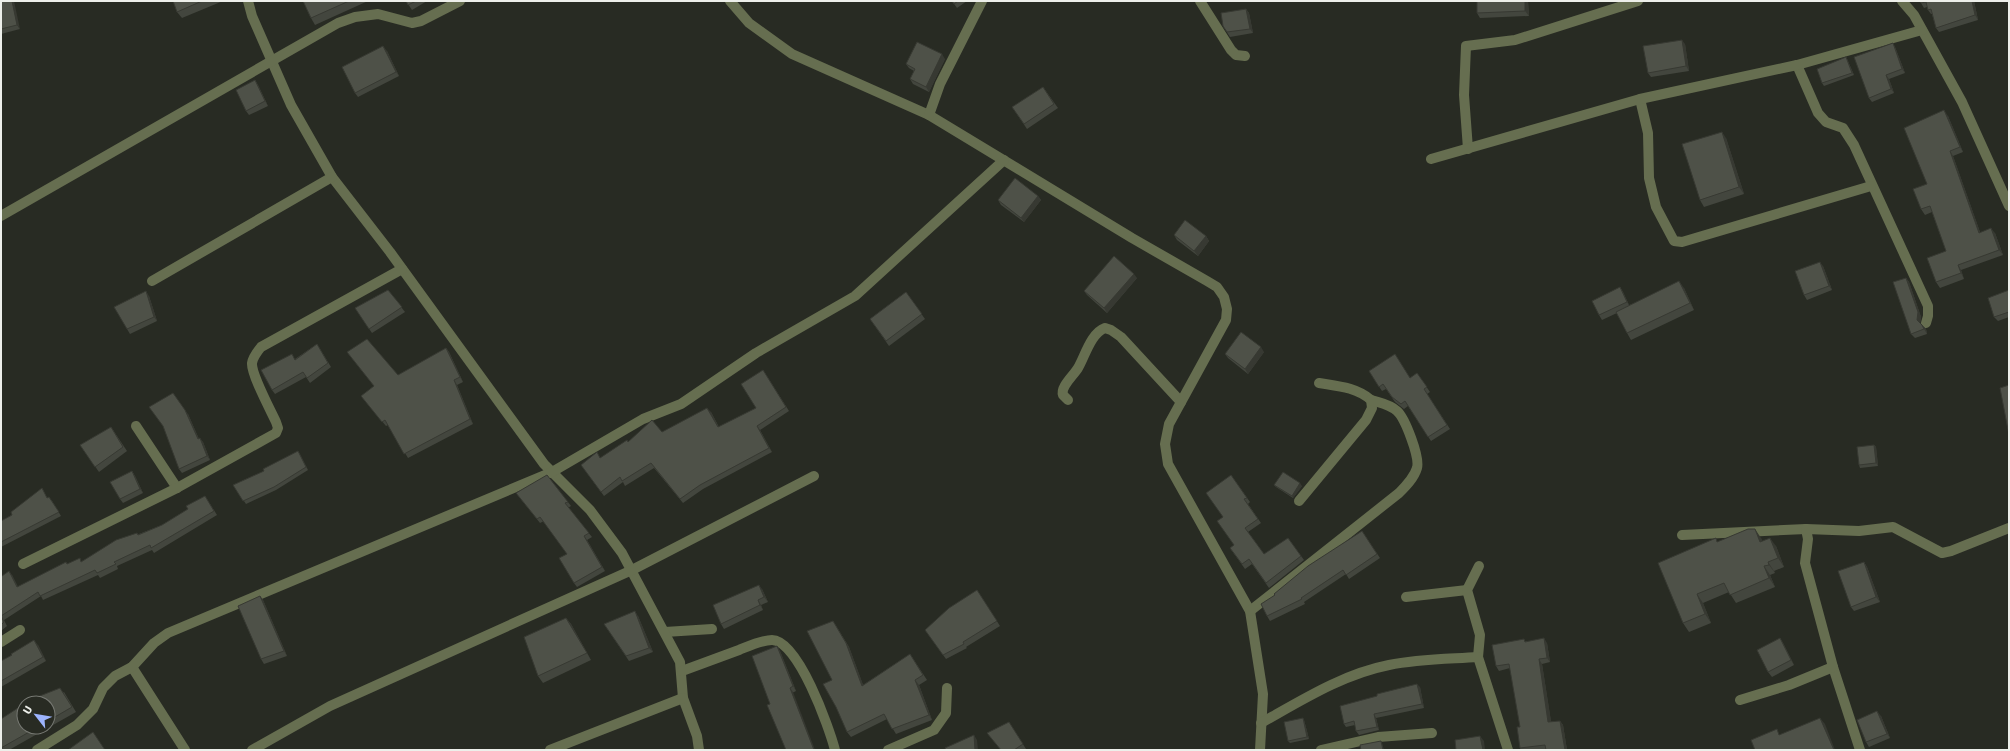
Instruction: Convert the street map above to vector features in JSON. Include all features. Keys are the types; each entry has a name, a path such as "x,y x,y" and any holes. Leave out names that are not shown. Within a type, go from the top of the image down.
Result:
{"street":[{"path":"248,1 252,16 291,105 332,177 402,269 521,432 552,472 590,510 622,553 680,662 682,671 683,698 697,736 699,750"},
{"path":"1,216 338,23 355,17 378,14 412,23 421,21 460,1"},
{"path":"929,115 940,84 982,1"},
{"path":"1200,1 1231,50 1236,55 1245,56"},
{"path":"1468,149 1464,95 1466,46 1514,40 1638,1"},
{"path":"1902,1 1914,15 1962,102 2009,206"},
{"path":"732,2 749,23 792,54 929,115 1132,238 1217,287 1224,296 1227,309 1226,320 1169,424 1165,444 1168,464 1250,611 1263,694 1258,750"},
{"path":"1431,159 1640,100 1797,65 1922,30"},
{"path":"1797,65 1818,114 1826,122 1843,128 1848,135 1928,306 1926,324"},
{"path":"1640,100 1648,133 1649,178 1656,207 1674,241 1682,242 1871,186"},
{"path":"37,750 77,725 93,709 103,688 115,676 132,667 154,644 168,634 552,472 643,419 681,404 756,353 855,296 1004,160"},
{"path":"152,280 332,177"},
{"path":"23,564 177,488 276,433 278,428 276,422 261,391 252,365 255,355 261,347 402,269"},
{"path":"1068,400 1063,394 1063,388 1077,370 1096,333 1105,328 1121,337 1181,402"},
{"path":"1250,611 1399,493 1413,477 1417,468 1418,458 1403,418 1389,405 1371,400 1364,394 1351,389 1319,383"},
{"path":"1299,501 1366,420 1372,408 1371,400"},
{"path":"136,426 177,488"},
{"path":"252,750 330,706 632,570 814,476"},
{"path":"1682,535 1806,529 1859,530 1893,527 1942,553 1951,551 2009,528"},
{"path":"1806,529 1808,539 1805,563 1833,667 1860,750"},
{"path":"1479,566 1467,590 1480,635 1478,657 1508,750"},
{"path":"1406,597 1467,590"},
{"path":"665,632 712,629"},
{"path":"1,642 20,630"},
{"path":"682,671 772,640 785,645 798,661 827,722 836,750"},
{"path":"1261,723 1331,684 1359,673 1390,664 1478,657"},
{"path":"132,667 185,750"},
{"path":"1740,700 1789,685 1833,667"},
{"path":"888,750 934,730 946,713 947,688"},
{"path":"550,750 683,698"},
{"path":"1321,750 1378,737 1432,733"}],"building":[{"path":"1,1 12,1 17,25 1,29"},
{"path":"173,1 202,1 177,12"},
{"path":"303,1 349,1 311,18"},
{"path":"406,1 416,1 408,5"},
{"path":"1477,1 1525,1 1525,11 1477,13"},
{"path":"1920,1 1972,1 1975,15 1936,28 1931,9 1928,10 1926,2 1921,3"},
{"path":"1246,9 1250,29 1227,32 1223,26 1221,13"},
{"path":"1682,40 1686,66 1648,73 1643,46"},
{"path":"917,42 942,54 926,87 910,79 915,69 906,64"},
{"path":"1893,43 1902,69 1886,75 1891,89 1869,98 1854,57"},
{"path":"383,46 396,72 355,93 342,67"},
{"path":"1846,57 1852,73 1822,83 1817,69"},
{"path":"255,80 265,101 246,111 236,90"},
{"path":"1043,87 1054,104 1024,124 1012,107"},
{"path":"1944,110 1960,147 1950,151 1979,233 1991,228 1999,250 1958,265 1961,273 1936,282 1927,258 1946,251 1930,206 1921,209 1913,189 1927,184 1904,128"},
{"path":"1722,132 1739,187 1700,200 1682,144"},
{"path":"1015,178 1038,196 1021,218 998,200"},
{"path":"1185,220 1206,236 1194,251 1174,235"},
{"path":"1114,256 1134,274 1104,308 1084,291"},
{"path":"1820,262 1829,286 1804,295 1795,271"},
{"path":"1906,278 1918,312 1917,320 1924,329 1911,334 1893,282"},
{"path":"1679,281 1690,303 1627,333 1616,312"},
{"path":"1620,287 1627,302 1599,315 1592,301"},
{"path":"388,290 402,307 369,329 355,308"},
{"path":"2009,290 2009,312 1994,317 1988,298"},
{"path":"146,291 154,317 127,329 114,307"},
{"path":"906,292 922,314 886,341 870,319"},
{"path":"1241,332 1261,347 1245,369 1225,354"},
{"path":"367,339 398,375 446,348 460,377 454,380 470,419 404,454 385,420 382,422 361,396 374,386 347,352"},
{"path":"317,344 328,363 307,378 303,372 272,390 261,370 292,354 295,360"},
{"path":"1395,354 1410,378 1417,373 1427,387 1424,389 1447,425 1428,437 1405,401 1401,404 1392,397 1383,384 1379,387 1369,371"},
{"path":"763,370 786,407 757,426 769,448 700,485 680,499 651,463 622,481 620,477 601,492 581,465 597,452 600,458 627,440 628,442 652,420 662,432 707,408 718,427 756,408 741,384"},
{"path":"2009,385 2009,435 2000,388"},
{"path":"173,393 185,410 198,439 200,438 207,456 179,469 163,426 149,407"},
{"path":"111,427 123,447 95,467 80,445"},
{"path":"1874,445 1876,463 1859,465 1857,447"},
{"path":"298,451 306,467 274,487 243,501 233,485 264,471 263,469"},
{"path":"132,471 140,489 120,499 110,482"},
{"path":"1283,472 1300,483 1292,496 1274,485"},
{"path":"547,475 568,502 565,503 589,533 584,536 602,567 574,583 559,558 567,554 540,517 537,519 516,493"},
{"path":"1231,475 1247,498 1244,499 1258,519 1245,528 1264,554 1288,538 1301,556 1266,583 1249,559 1242,564 1230,548 1234,545 1217,521 1223,517 1206,493"},
{"path":"42,488 47,498 49,497 59,512 1,542 1,521 12,515 11,512"},
{"path":"205,496 214,511 151,548 150,545 114,562 116,564 97,573 95,570 40,596 38,592 1,616 1,575 2,576 9,571 17,587 66,562 67,564 80,558 81,562 116,540 137,533 138,535 162,525 188,509 186,506"},
{"path":"1748,529 1755,529 1760,542 1770,538 1778,558 1768,562 1769,565 1764,566 1769,578 1730,595 1724,583 1697,594 1705,614 1683,623 1658,563 1716,538 1717,542"},
{"path":"1362,531 1377,554 1346,575 1343,570 1301,598 1302,599 1267,616 1261,604 1275,595 1274,594 1308,566"},
{"path":"1864,562 1876,597 1851,607 1838,571"},
{"path":"759,585 764,597 758,600 760,605 721,624 713,605"},
{"path":"977,590 997,621 963,642 964,644 943,655 925,630 949,608"},
{"path":"260,596 284,651 261,659 238,606"},
{"path":"635,611 649,648 626,656 604,624"},
{"path":"1,616 4,622 1,625"},
{"path":"566,618 587,653 538,676 524,637"},
{"path":"833,621 846,643 862,686 910,654 923,675 915,680 929,715 892,729 884,714 847,732 836,707 823,684 832,680 807,631"},
{"path":"1544,638 1547,658 1539,659 1548,722 1560,721 1565,750 1546,750 1545,745 1520,748 1517,727 1520,727 1509,664 1496,666 1492,645 1524,639 1525,642"},
{"path":"1780,638 1791,660 1768,672 1757,650"},
{"path":"34,640 43,657 1,681 1,661"},
{"path":"777,646 793,686 790,688 814,750 786,750 767,705 770,704 752,656"},
{"path":"1417,684 1422,704 1374,714 1377,727 1356,731 1354,721 1344,724 1340,706 1377,696 1377,694"},
{"path":"60,688 72,707 56,716 56,695 42,695"},
{"path":"16,709 16,735 24,735 1,748 1,719"},
{"path":"1877,711 1887,734 1866,742 1857,720"},
{"path":"1303,718 1307,737 1288,741 1284,722"},
{"path":"1820,718 1834,750 1755,750 1751,740 1777,729 1779,735"},
{"path":"1009,722 1023,744 1014,750 1001,750 987,733"},
{"path":"93,732 105,750 68,750"},
{"path":"974,735 975,750 946,750 945,748"},
{"path":"1480,736 1483,750 1456,750 1455,740"},
{"path":"1381,741 1383,750 1361,750 1360,745"}]}
